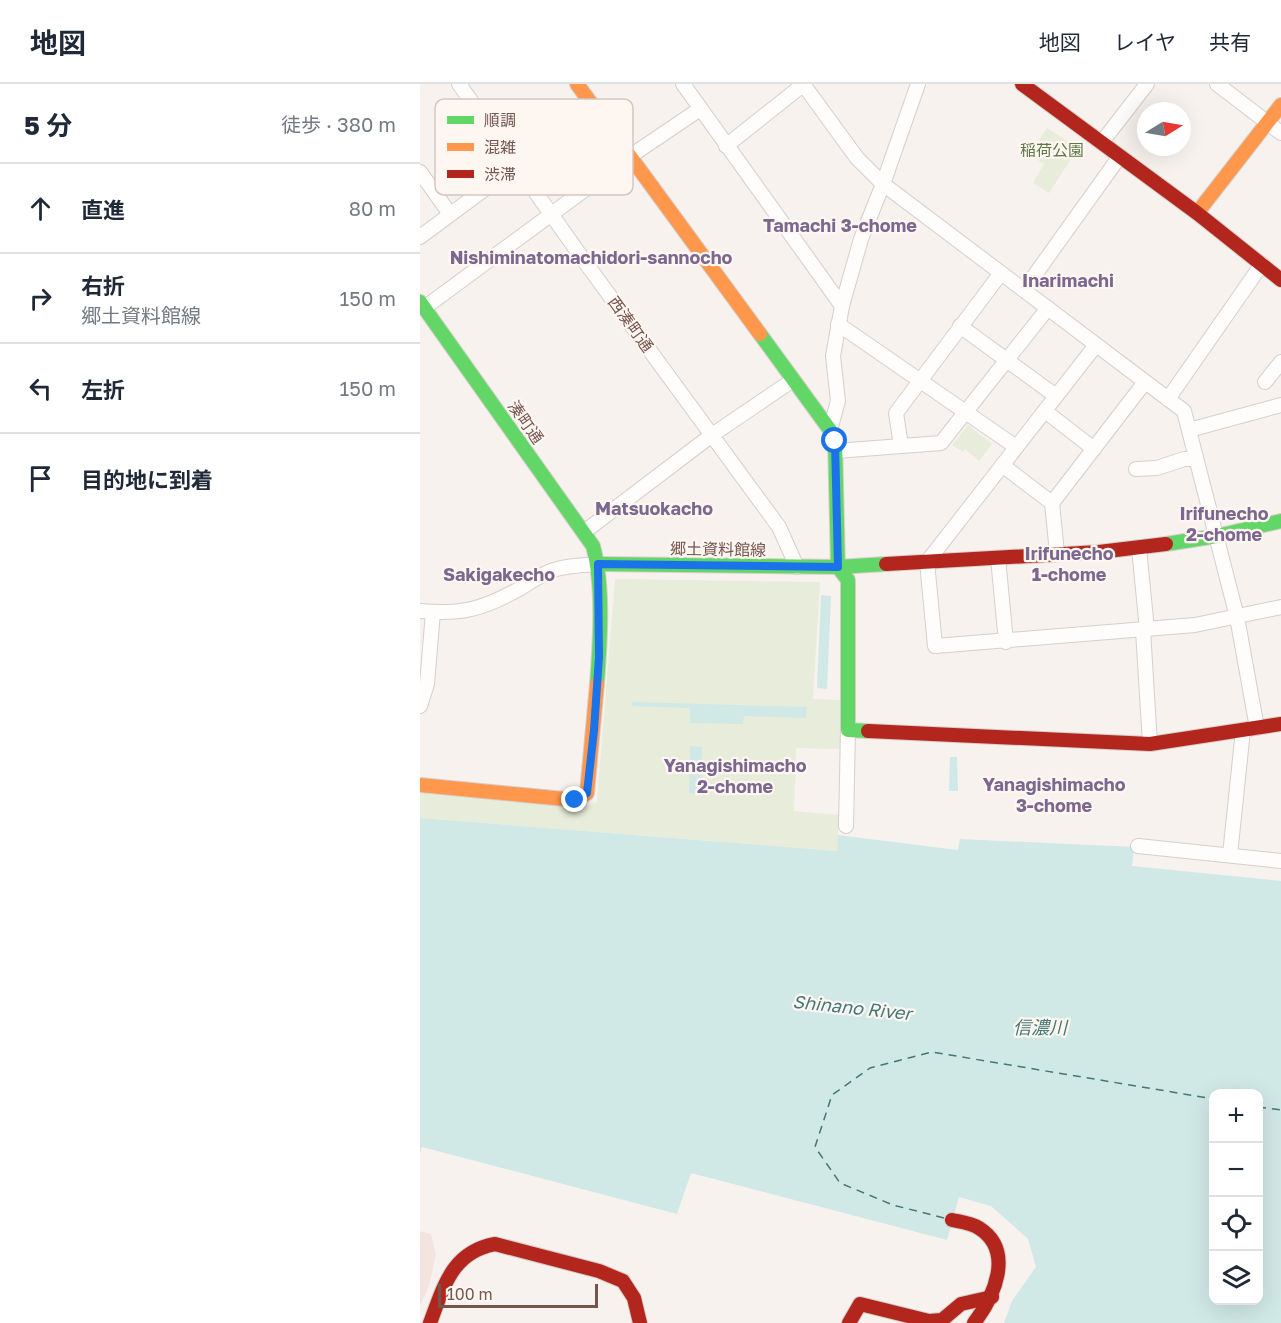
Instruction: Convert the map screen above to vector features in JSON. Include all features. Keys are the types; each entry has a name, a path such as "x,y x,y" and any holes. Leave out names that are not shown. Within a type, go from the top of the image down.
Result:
{"street":[{"name":"西湊町通","path":"459,84 470,99"},
{"path":"577,84 588,99"},
{"path":"683,84 842,306"},
{"path":"726,146 803,84 857,158 883,184 1184,411 1237,617 1257,728"},
{"path":"830,430 838,400 833,356 842,306 861,239 918,84"},
{"path":"1022,84 1197,213 1281,280"},
{"path":"1102,142 1148,84"},
{"path":"1217,84 1281,133"},
{"path":"1197,213 1281,105"},
{"path":"633,154 700,109"},
{"path":"1024,290 1120,156"},
{"path":"633,162 830,430 836,452 838,567 848,580 846,826"},
{"path":"420,172 435,193"},
{"path":"436,195 450,214"},
{"path":"420,237 476,195"},
{"name":"西湊町通","path":"537,195 779,527 797,567"},
{"path":"422,305 577,195"},
{"path":"1168,399 1262,264"},
{"path":"901,446 896,413 1001,273"},
{"name":"湊町通","path":"422,305 584,532 593,546 598,564"},
{"path":"836,452 941,443 1048,308"},
{"path":"838,324 1016,447"},
{"path":"960,326 1056,396"},
{"path":"1096,345 927,562 934,646 1195,625 1281,607"},
{"path":"1265,382 1281,362"},
{"path":"584,532 712,435 793,380"},
{"path":"1057,553 1052,503 1145,382"},
{"path":"1189,430 1281,405"},
{"path":"1045,411 1094,449"},
{"path":"1136,469 1157,468 1184,459 1195,459"},
{"path":"1002,465 1052,503"},
{"name":"郷土資料館線","path":"598,564 838,567 998,558 1139,548 1217,536 1281,521"},
{"path":"1139,548 1150,744"},
{"path":"998,558 1006,642"},
{"path":"420,706 427,684 426,612 464,612 503,597 561,567 598,564 599,657 587,793 575,800 420,784"},
{"path":"848,730 1150,744 1281,724"},
{"path":"1230,855 1243,730"},
{"path":"1138,846 1281,861"},
{"path":"952,1220 979,1228 991,1239 998,1258 999,1276 993,1297 974,1323"},
{"path":"430,1323 449,1276 460,1259 472,1249 484,1244 495,1244 599,1271 622,1281 634,1298 640,1323"},
{"path":"849,1323 860,1304 929,1321 942,1320 962,1304 993,1297"}],"shaded area":[{"path":"420,1231 431,1234 436,1254 429,1286 420,1306"}],"green space":[{"name":"稲荷公園","path":"1047,128 1078,148 1049,193 1033,183 1044,164 1030,155"},
{"path":"968,425 992,444 979,461 965,449 963,452 952,445"},
{"path":"615,579 820,582 813,699 840,700 840,749 796,748 794,811 839,815 837,851 420,818 420,793 584,807 597,802"}],"water":[{"path":"821,595 831,596 827,689 817,688"},
{"path":"632,702 807,707 806,718 744,716 743,724 690,723 690,708 632,706"},
{"path":"690,746 702,747 701,794 689,793"},
{"path":"950,757 957,757 958,791 949,791"},
{"name":"信濃川","path":"420,818 837,851 838,835 958,850 960,839 1134,847 1132,866 1281,881 1281,1323 1004,1323 1012,1301 1036,1267 1028,1239 991,1206 959,1197 947,1240 691,1173 677,1214 422,1147 420,1153"}],"ferry route":[{"path":"944,1218 893,1205 840,1183 815,1147 832,1095 870,1068 932,1052 1209,1098"},
{"path":"1263,1108 1281,1110"}],"traffic: fast":[{"path":"420,302 593,546 600,596 597,684"},
{"path":"760,334 830,430 835,441 838,567 848,580 848,730 868,731"},
{"path":"1166,544 1217,536 1281,521"},
{"path":"598,564 838,567 886,564"}],"traffic: slow":[{"path":"577,84 588,99"},
{"path":"1197,213 1281,105"},
{"path":"633,161 760,334"},
{"path":"420,785 575,800 587,793 597,684"}],"traffic: jam":[{"path":"1022,84 1197,213 1281,280"},
{"path":"886,564 1099,552 1166,544"},
{"path":"868,731 1150,744 1281,724"},
{"path":"952,1220 979,1228 990,1238 999,1261 994,1288 974,1323"},
{"path":"430,1323 445,1284 459,1263 480,1248 495,1244 599,1271 623,1281 634,1298 640,1323"},
{"path":"849,1323 860,1304 929,1321 942,1320 961,1304 992,1297"}],"district":[{"name":"Tamachi 3-chome","path":"840,226"},
{"name":"Nishiminatomachidori-sannocho","path":"591,258"},
{"name":"Inarimachi","path":"1068,281"},
{"name":"Matsuokacho","path":"654,509"},
{"name":"Irifunecho 2-chome","path":"1224,524"},
{"name":"Irifunecho 1-chome","path":"1069,564"},
{"name":"Sakigakecho","path":"499,575"},
{"name":"Yanagishimacho 2-chome","path":"735,776"},
{"name":"Yanagishimacho 3-chome","path":"1054,795"}],"route":[{"path":"575,800 587,793 594,730 599,657 598,564 838,567 835,441"}],"water label":[{"name":"Shinano River","path":"852,1008"}]}
